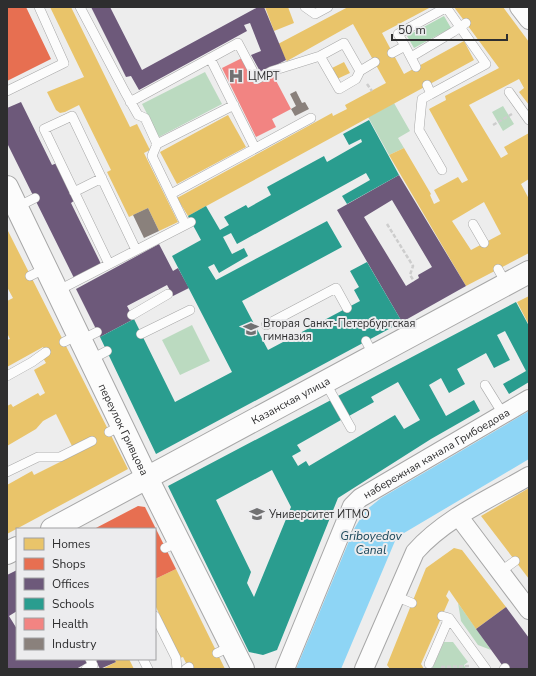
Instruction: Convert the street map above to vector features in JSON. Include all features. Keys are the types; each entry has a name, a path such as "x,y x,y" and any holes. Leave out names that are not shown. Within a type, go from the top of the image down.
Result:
{"street":[{"path":"519,7 529,20"},
{"name":"переулок Гривцова","path":"7,187 26,203 38,272 57,291 80,338 98,356 116,429 147,478 172,545 224,649 243,669"},
{"name":"Казанская улица","path":"54,528 325,382 370,348 502,277 529,272"},
{"name":"набережная канала Грибоедова","path":"284,669 352,506 360,498 529,399"},
{"path":"364,669 415,552 424,542 459,517 529,476"},
{"path":"459,517 529,610"},
{"path":"7,553 16,548"}],"lane":[{"path":"7,91 64,63 39,7"},
{"path":"80,7 130,102 138,115 145,118 157,144"},
{"path":"305,7 315,14 328,7"},
{"path":"416,67 398,34 446,7 463,25 486,64 429,89 422,99 420,130 442,170"},
{"path":"411,56 463,25"},
{"path":"130,102 238,43 257,79 272,71 320,56 344,43 360,71"},
{"path":"392,53 405,46"},
{"path":"320,56 339,89 356,79 360,71 375,62"},
{"path":"210,58 255,148"},
{"path":"509,92 525,106 529,120"},
{"path":"57,291 188,223 171,194 152,156 157,144 234,105"},
{"path":"109,264 68,182 44,129 72,116 136,250"},
{"path":"171,194 311,118"},
{"path":"74,192 102,178"},
{"path":"473,224 484,243"},
{"path":"266,325 336,288 347,308"},
{"path":"132,315 168,294"},
{"path":"141,334 190,310"},
{"path":"7,376 46,352"},
{"path":"325,382 351,428"},
{"path":"485,385 503,414"},
{"path":"7,472 38,457 60,457 92,441"},
{"path":"500,572 515,561"},
{"path":"395,596 412,603"},
{"path":"428,664 446,617 484,668"},
{"path":"156,618 176,658 174,668"},
{"path":"86,669 93,665 90,660"},
{"path":"144,660 148,669"}],"path":[{"path":"493,125 525,106"},
{"path":"387,224 412,266 410,275 414,281"},
{"path":"428,664 432,668 464,665 484,668"}],"green space":[{"path":"444,16 451,28 414,48 407,36"},
{"path":"205,72 222,104 159,137 142,104"},
{"path":"394,103 410,131 398,138 404,148 389,155 368,117"},
{"path":"503,106 514,124 503,131 492,112"},
{"path":"192,325 210,361 180,375 162,340"},
{"path":"458,603 491,650 478,645 461,621"},
{"path":"444,642 453,642 468,662 464,665 466,669 432,669"}],"water":[{"name":"Griboyedov Canal","path":"529,411 529,459 404,533 395,541 341,669 296,669 354,529 365,511 381,498"}],"building: Homes":[{"path":"50,7 71,7 130,127 137,124 150,150 144,153 178,222 159,231 148,208 129,217 107,172 111,170 79,105 65,112 60,113 56,110 47,92 84,77"},
{"path":"265,7 288,7 294,23 274,31"},
{"path":"348,7 431,7 382,33 404,74 464,41 474,60 188,216 177,198 332,113 333,116 347,109 345,105 386,83 353,24 287,61 278,44"},
{"path":"454,7 503,7 529,42 529,105 519,92 524,88 519,79 469,105 501,158 508,154 504,147 529,133 529,179 521,184 529,199 529,253 466,286 389,155 404,148 431,194 430,195 434,204 440,201 434,190 458,177 462,183 468,180 429,109 446,100 445,96 499,68","holes":["484,202 501,234 471,250 452,221"]},
{"path":"344,62 350,73 337,79 332,68"},
{"path":"228,115 246,147 177,184 160,152"},
{"path":"7,229 128,469 7,534 7,485 32,471 34,475 94,445 90,437 72,446 56,414 43,421 36,429 7,446 7,406 11,404 13,407 38,393 40,396 45,393 34,370 46,363 43,358 48,356 43,347 7,367 7,340 10,339 7,333 7,301 13,298 7,287"},
{"path":"529,296 529,325 517,302"},
{"path":"529,488 529,579 481,516"},
{"path":"454,548 462,550 506,607 476,629 449,590 446,596 449,600 421,664 424,669 390,669 387,665 426,568"},
{"path":"176,569 225,669 189,669 183,657 180,658 156,607 156,579"},
{"path":"115,660 130,660 134,669 102,669 116,662"}],"building: Shops":[{"path":"7,7 26,7 51,59 7,81"},
{"path":"138,506 145,507 156,528 96,528"},
{"path":"156,529 176,569 156,579"}],"building: Offices":[{"path":"91,7 110,7 142,70 258,7 264,7 286,60 261,73 251,55 261,51 250,23 244,25 247,31 139,90 131,76 126,77"},
{"path":"21,102 52,165 57,163 75,200 71,203 101,264 74,278 7,143 7,108"},
{"path":"399,175 466,286 402,322 337,210","holes":["392,200 432,267 418,275 419,278 406,286 364,217"]},
{"path":"159,244 173,271 178,268 189,288 173,296 167,285 127,306 134,319 100,337 76,289"},
{"path":"16,570 16,612 9,616 16,627 16,660 86,660 87,663 76,669 7,669 7,575"},
{"path":"506,607 529,638 529,669 505,669 476,629"},
{"path":"115,660 116,662 100,669 96,661"}],"building: Schools":[{"name":"Вторая Санкт-Петербургская гимназия","path":"369,120 399,175 347,204 342,196 370,180 366,173 237,244 231,233 223,237 232,254 244,248 248,256 219,273 214,264 208,267 216,280 327,221 342,247 242,301 268,350 360,301 354,290 359,287 350,271 367,262 402,322 156,454 100,337 134,319 175,402 232,372 172,256 201,240 188,216 206,206 220,230 229,225 224,217 246,205 248,208 271,195 267,187 324,156 327,162 362,142 361,139 349,145 343,134"},
{"name":"Университет ИТМО","path":"516,302 529,326 529,382 509,394 503,384 526,371 505,331 497,335 510,360 494,368 486,353 457,369 465,384 449,393 441,378 429,385 446,416 474,400 480,411 431,439 338,498 277,650 263,655 249,652 168,486 331,400 341,420 297,445 301,451 292,456 298,466 306,461 309,466 395,415 404,429 420,420 398,382 371,397 374,402 349,416 338,396","holes":["272,470 291,507 254,597 247,583 251,572 216,500"]}],"building: Health":[{"path":"242,58 254,84 273,75 291,109 272,119 276,127 256,137 222,68"}],"building: Industry":[{"path":"296,91 302,103 305,102 309,109 295,116 291,109 296,106 290,94"},
{"path":"148,208 159,231 144,238 133,215"}],"place":[{"name":"ЦМРТ","path":"236,76"},
{"name":"Вторая Санкт-Петербургская гимназия","path":"251,329"},
{"name":"Университет ИТМО","path":"257,514"}]}
